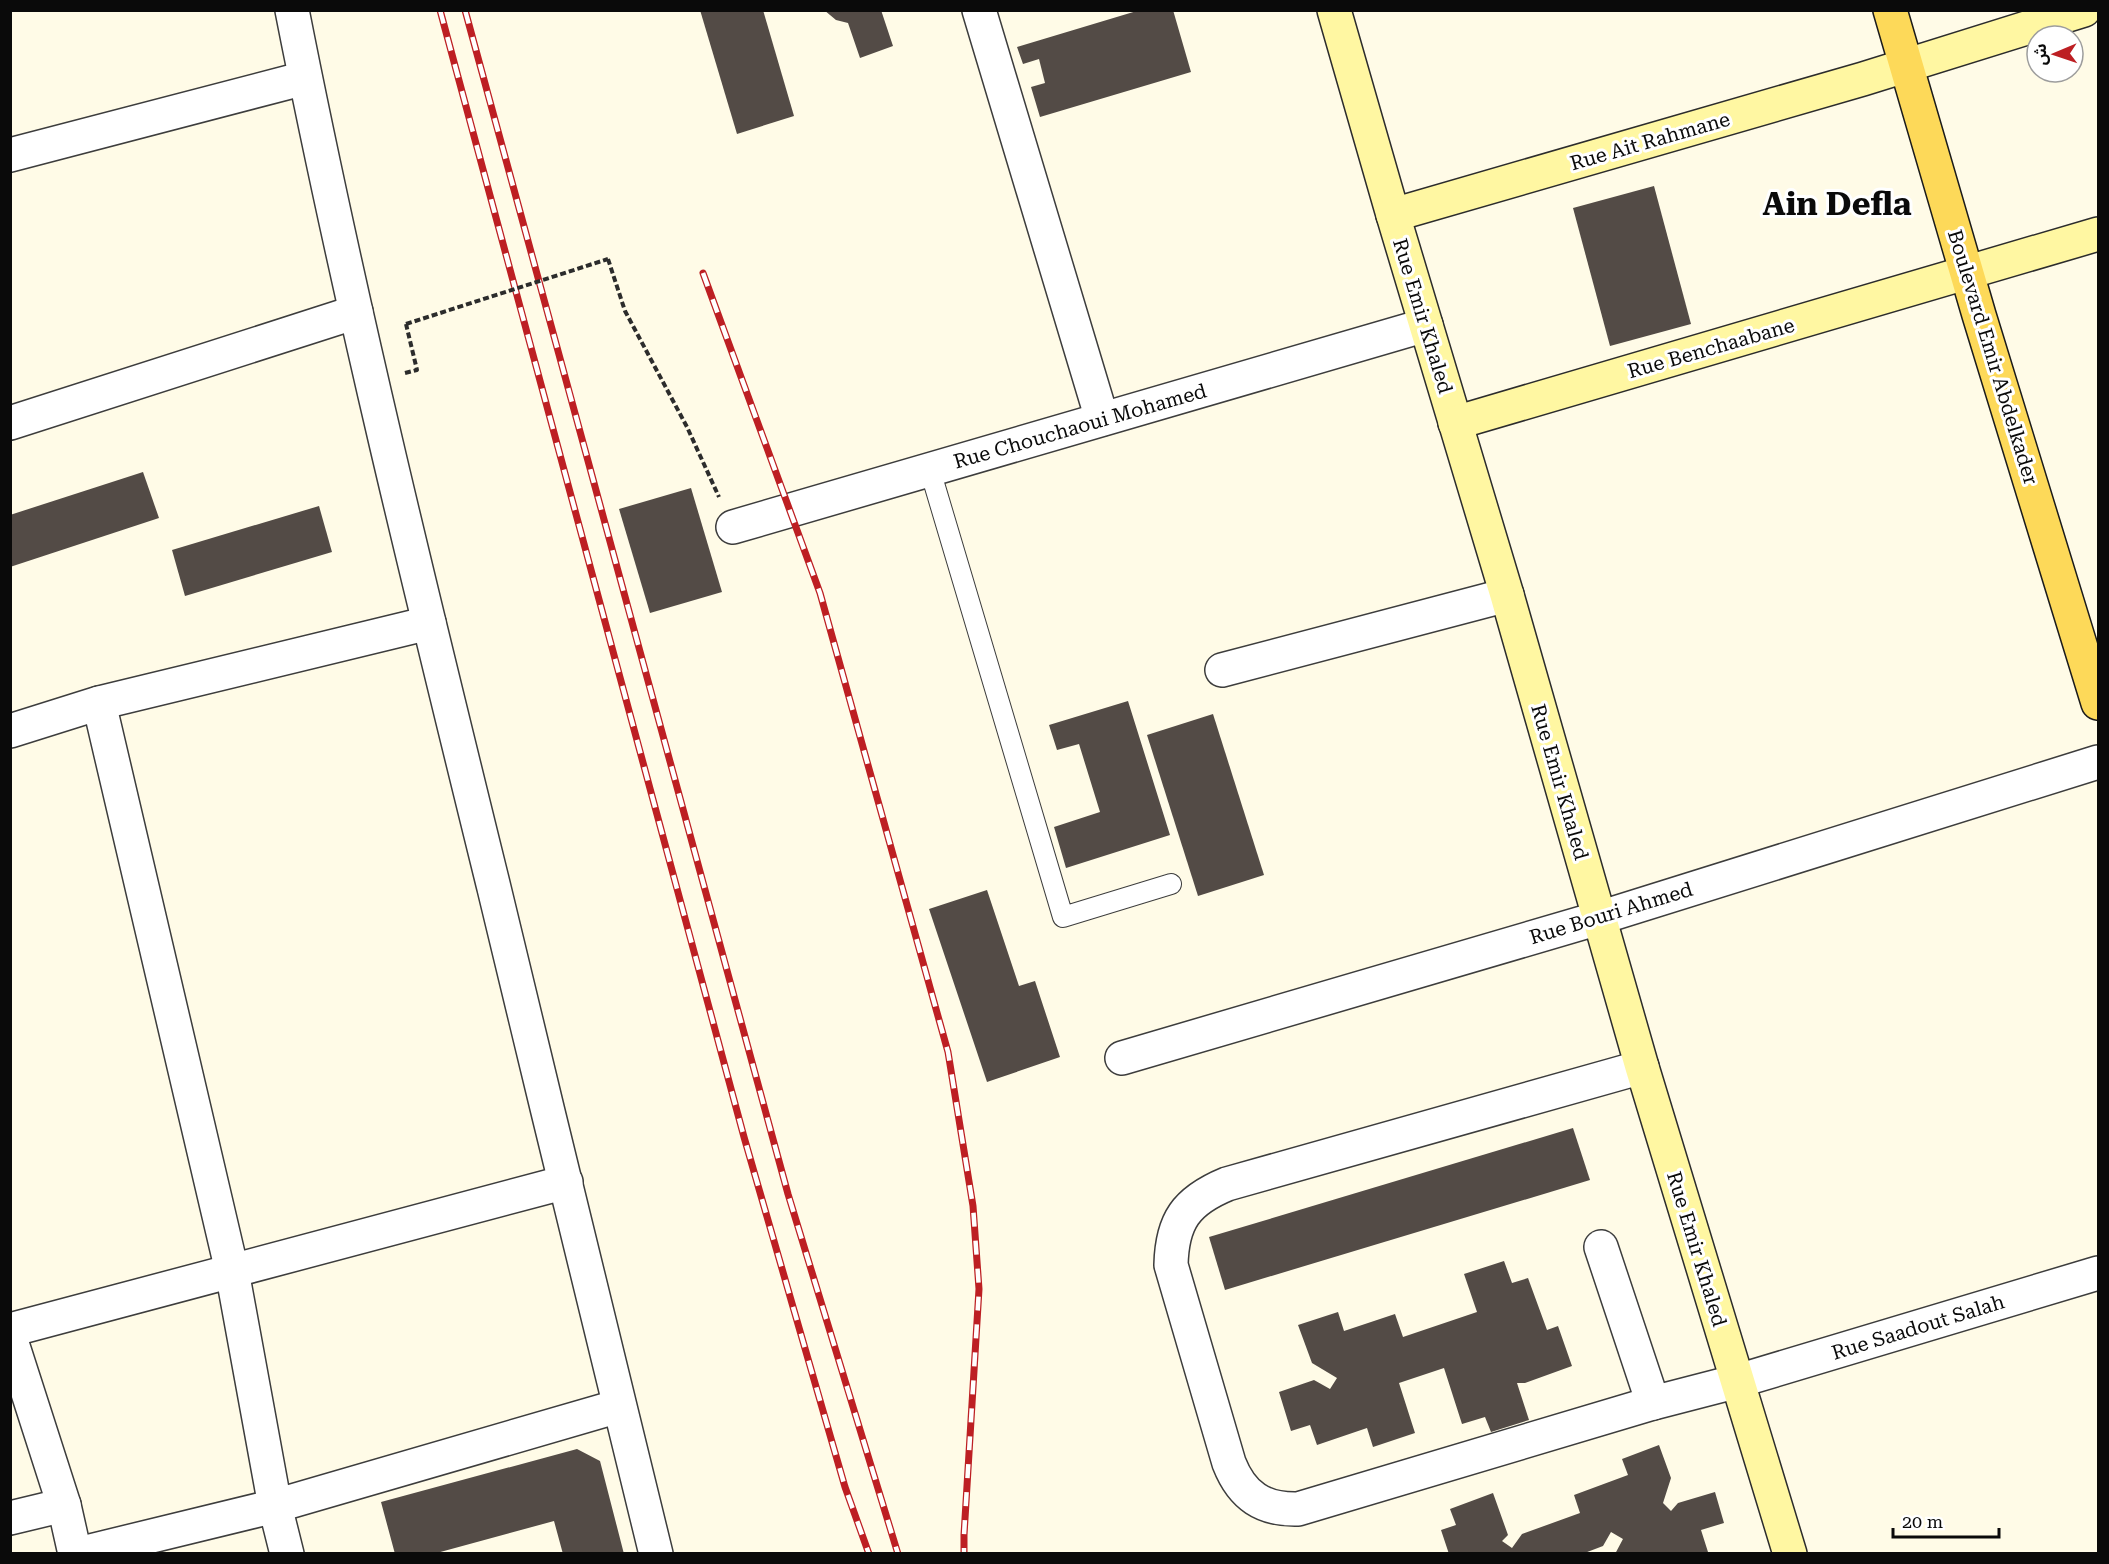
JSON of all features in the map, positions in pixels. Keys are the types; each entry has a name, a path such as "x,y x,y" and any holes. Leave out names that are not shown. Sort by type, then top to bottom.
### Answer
{"main road":[{"name":"Boulevard Emir Abdelkader","path":"1890,10 1967,273 2098,703"}],"street":[{"path":"292,10 356,312 429,623 656,1554"},
{"path":"979,10 1102,419"},
{"name":"Rue Emir Khaled","path":"1334,10 1507,595 1641,1067 1790,1554"},
{"name":"Rue Ait Rahmane","path":"1393,215 1906,66 2084,10"},
{"path":"10,155 305,78"},
{"name":"Rue Benchaabane","path":"1455,423 2098,234"},
{"path":"10,423 356,312"},
{"name":"Rue Chouchaoui Mohamed","path":"733,527 1426,325"},
{"path":"1222,670 1507,595"},
{"path":"10,731 99,703 429,623"},
{"path":"99,703 232,1271 275,1506 287,1554"},
{"name":"Rue Bouri Ahmed","path":"1122,1058 1599,918 2098,762"},
{"name":"Rue Saadout Salah","path":"1641,1067 1227,1184 1207,1192 1190,1206 1178,1223 1172,1244 1171,1265 1235,1477 1243,1489 1268,1506 1298,1509 2098,1273"},
{"path":"10,1330 566,1182"},
{"path":"1601,1247 1653,1403"},
{"path":"10,1336 77,1554 275,1506 619,1406"},
{"path":"10,1518 63,1505"}],"lane":[{"path":"930,470 1063,917 1171,884"}],"path":[{"path":"417,370 406,324 608,259 625,311 687,427 733,527"}],"building":[{"path":"700,10 763,10 794,116 737,134"},
{"path":"824,10 881,10 893,46 860,58 848,23 836,20"},
{"path":"1140,10 1173,10 1191,72 1040,117 1031,87 1045,83 1039,59 1023,64 1017,47"},
{"path":"1654,186 1691,324 1610,346 1573,208"},
{"path":"143,472 159,518 10,567 10,515"},
{"path":"691,488 722,592 650,613 619,509"},
{"path":"319,506 332,552 185,596 172,550"},
{"path":"1128,701 1170,835 1066,868 1054,827 1100,812 1079,744 1057,750 1049,725"},
{"path":"1213,714 1264,875 1198,896 1147,735"},
{"path":"987,890 1019,986 1035,981 1060,1057 987,1082 929,909"},
{"path":"1573,1128 1590,1180 1225,1290 1209,1237"},
{"path":"1504,1261 1512,1283 1528,1278 1547,1330 1558,1326 1572,1366 1525,1383 1517,1383 1529,1420 1491,1432 1485,1417 1462,1424 1444,1368 1399,1383 1415,1433 1373,1447 1367,1428 1317,1445 1310,1425 1291,1431 1279,1392 1314,1380 1330,1389 1337,1378 1312,1363 1298,1325 1338,1312 1344,1331 1395,1314 1403,1337 1477,1312 1464,1274"},
{"path":"1659,1445 1671,1478 1663,1503 1671,1511 1678,1503 1715,1492 1724,1523 1701,1530 1708,1552 1615,1554 1623,1539 1611,1532 1603,1546 1582,1554 1449,1554 1441,1530 1456,1525 1450,1509 1493,1493 1508,1535 1502,1541 1512,1548 1522,1534 1580,1513 1574,1495 1628,1475 1622,1459"},
{"path":"577,1449 600,1461 624,1554 563,1554 554,1521 433,1554 395,1554 381,1502"}],"railway":[{"path":"440,10 744,1137 845,1487 869,1554"},
{"path":"465,10 788,1194 898,1554"},
{"path":"703,273 820,593 948,1052 973,1206 979,1289 964,1554"}],"district":[{"name":"Ain Defla","path":"1837,204"}]}
